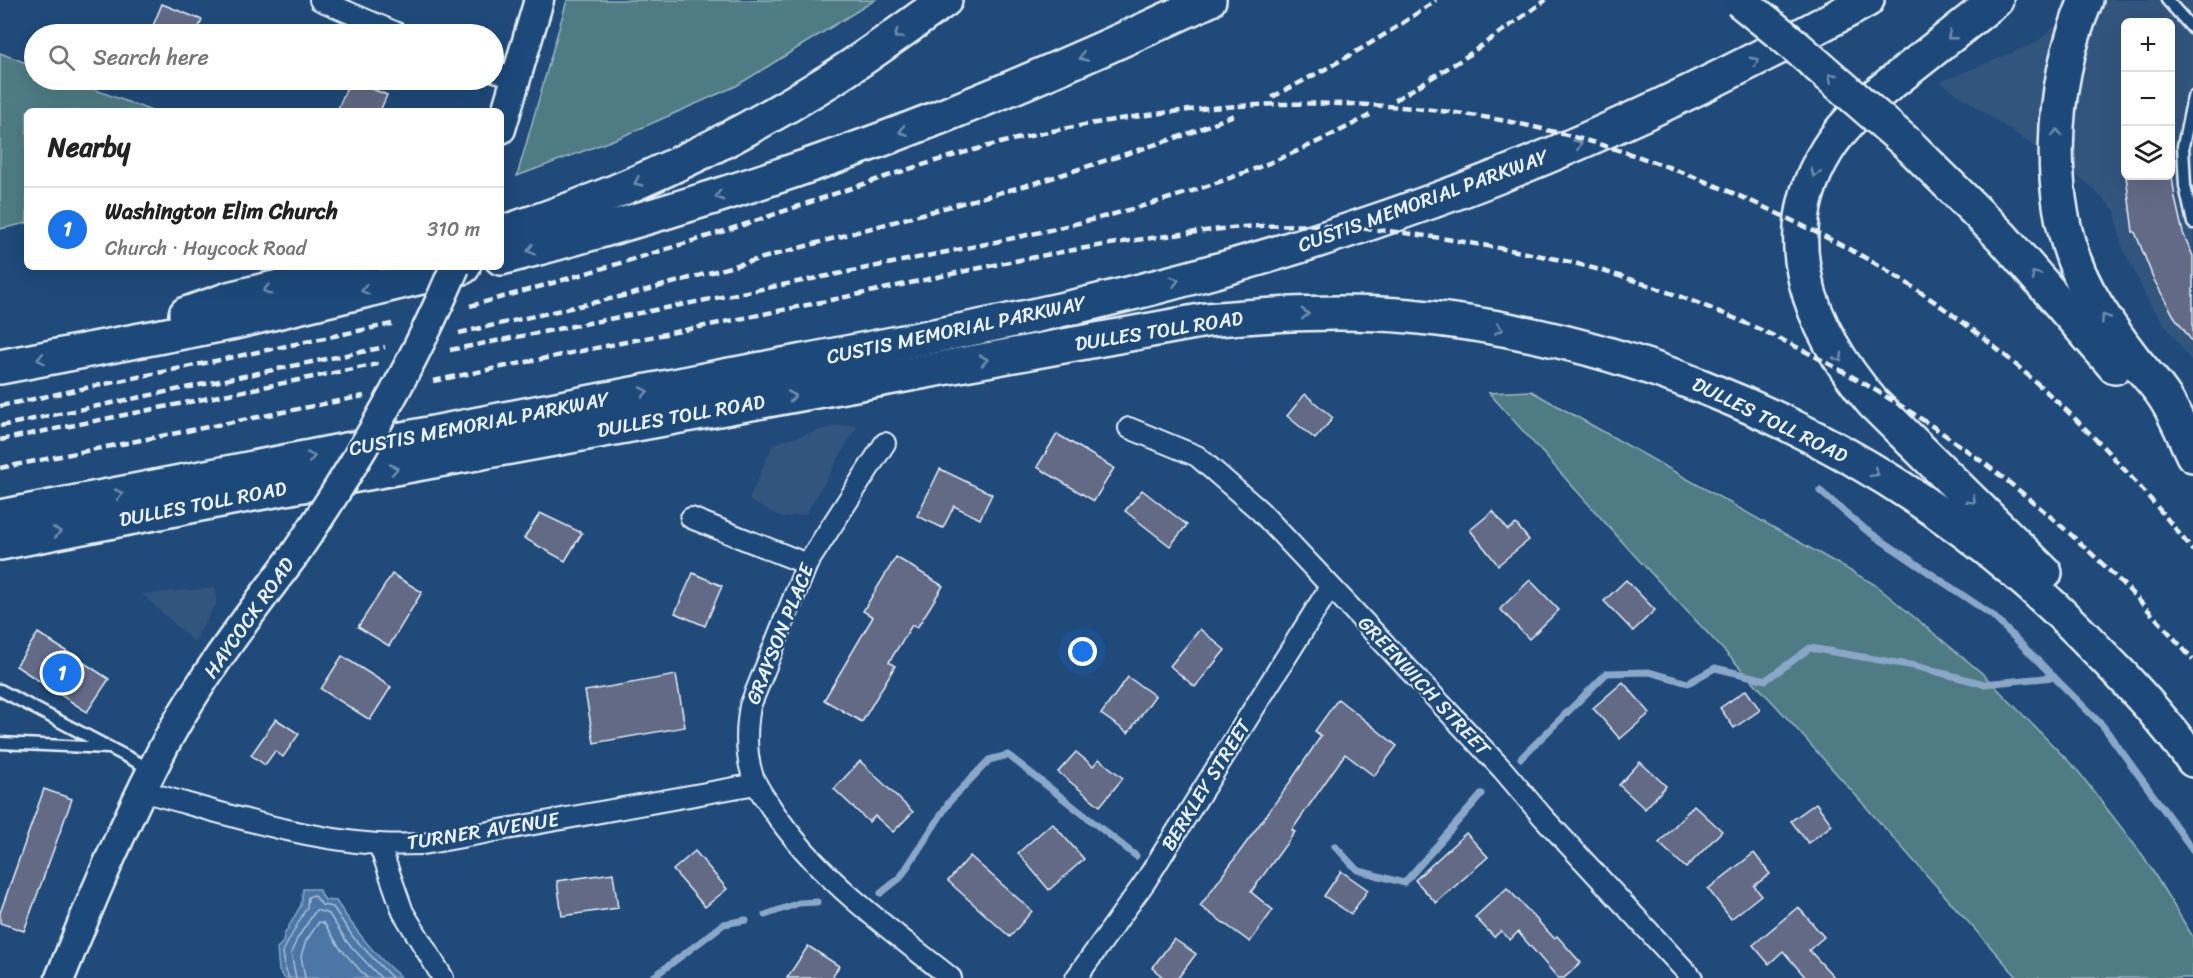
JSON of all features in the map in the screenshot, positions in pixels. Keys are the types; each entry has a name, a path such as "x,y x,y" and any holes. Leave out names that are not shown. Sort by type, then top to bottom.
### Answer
{"highway":[{"path":"504,232 579,207 725,141 828,82 894,38 945,0"},
{"path":"504,257 681,207 813,165 992,96 1209,0"},
{"path":"1739,0 1908,144 2002,237 2115,366 2193,465"},
{"name":"CUSTIS MEMORIAL PARKWAY","path":"0,517 1019,319 1219,269 1327,237 1422,205 1541,160 1636,119 1729,74 1867,0"},
{"path":"1996,0 1876,95 1857,113 1829,147 1818,166 1804,206 1800,246 1805,283 1821,325 1855,382 1873,403 2095,623 2188,752"},
{"path":"2086,0 2067,53 2057,112 2058,173 2065,230 2070,250 2088,290 2117,337 2165,397 2193,455"},
{"path":"83,350 232,298 351,270"},
{"path":"0,367 235,322 451,270"},
{"name":"DULLES TOLL ROAD","path":"0,543 255,494 1206,320 1287,314 1410,316 1490,326 1641,364 1679,376 1754,408 1827,446 1942,515 2037,591 2115,668 2188,752"}],"main road":[{"path":"505,74 539,0"},
{"path":"503,108 504,90"},
{"name":"HAYCOCK ROAD","path":"60,978 95,890 147,780 183,714 226,646 292,558 351,470 426,333 454,270"}],"street":[{"path":"320,0 376,24"},
{"name":"GREENWICH STREET","path":"1130,428 1197,456 1260,511 1503,770 1543,818 1692,978"},
{"name":"GRAYSON PLACE","path":"885,443 807,564 750,706 746,750 756,784 804,852 859,905 951,978"},
{"path":"691,518 807,564"},
{"name":"BERKLEY STREET","path":"1076,978 1151,873 1330,587"},
{"name":"TURNER AVENUE","path":"147,780 272,826 334,839 379,844 423,844 756,784"},
{"path":"379,844 403,912 442,978"}],"lane":[{"path":"2167,0 2193,29"},
{"path":"2193,97 2182,146 2185,186 2193,223"},
{"path":"0,690 112,748 147,780"},
{"path":"0,743 112,748"}],"shaded area":[{"path":"2084,0 2193,0 2193,364 2149,303 2122,246 2115,211 2086,182 1940,82 2036,43"},
{"path":"858,425 806,514 783,518 749,500 773,444 834,426"},
{"path":"216,588 216,604 194,642 142,594"}],"green space":[{"path":"567,0 875,0 736,86 621,137 517,176"},
{"path":"0,53 24,62 24,90 96,90 144,108 24,108 24,224 0,229"},
{"path":"1531,391 1874,584 1982,673 2078,771 2144,857 2193,937 2193,978 2018,978 1778,708 1635,556 1489,393"}],"water":[{"path":"303,889 318,889 325,900 336,901 366,942 402,978 284,978 279,971 277,948 283,942 284,935 301,905"}],"building":[{"path":"162,4 202,20 200,24 154,24"},
{"path":"346,90 375,90 387,95 381,108 338,108"},
{"path":"2126,180 2173,180 2183,233 2193,256 2193,343 2174,316 2154,280 2135,232 2133,232"},
{"path":"1305,394 1333,418 1315,439 1287,416"},
{"path":"1057,434 1114,468 1094,501 1037,467"},
{"path":"940,469 992,494 980,519 954,506 943,528 917,516"},
{"path":"1142,490 1187,525 1170,546 1125,511"},
{"path":"1493,511 1508,530 1516,524 1529,540 1498,565 1470,530"},
{"path":"540,513 582,533 565,561 524,538"},
{"path":"896,557 943,586 917,628 912,625 889,662 895,666 862,722 824,700 873,617 863,611"},
{"path":"693,573 722,586 705,626 675,613"},
{"path":"392,574 422,592 389,646 358,627"},
{"path":"1530,580 1559,610 1529,639 1500,609"},
{"path":"1626,580 1655,610 1633,631 1604,601"},
{"path":"1200,629 1225,650 1195,687 1170,666"},
{"path":"38,633 109,679 87,712 16,666"},
{"path":"342,656 391,687 370,720 321,689"},
{"path":"676,675 685,727 594,743 585,691"},
{"path":"1128,677 1155,696 1128,733 1101,714"},
{"path":"1623,682 1650,713 1620,739 1593,708"},
{"path":"1746,690 1760,710 1734,728 1720,708"},
{"path":"1338,699 1397,746 1374,776 1345,754 1292,830 1295,832 1251,892 1273,910 1250,942 1200,906 1321,736 1315,731"},
{"path":"276,719 299,734 283,757 275,751 265,765 251,755"},
{"path":"1076,752 1093,766 1099,759 1123,778 1100,806 1058,772"},
{"path":"860,761 913,812 893,832 875,816 869,822 834,789"},
{"path":"1640,762 1666,786 1645,809 1619,785"},
{"path":"44,789 72,799 24,931 0,923 0,913"},
{"path":"1816,803 1832,825 1808,843 1791,821"},
{"path":"1694,805 1722,831 1686,868 1659,843"},
{"path":"1052,823 1084,859 1049,890 1018,853"},
{"path":"1466,833 1488,857 1436,903 1415,880"},
{"path":"695,851 727,889 705,907 673,870"},
{"path":"1754,853 1770,874 1754,886 1761,895 1731,919 1708,889"},
{"path":"970,856 1032,911 1010,937 948,881"},
{"path":"1341,871 1368,890 1351,914 1324,896"},
{"path":"613,873 618,908 562,916 557,881"},
{"path":"1507,888 1554,938 1557,936 1581,963 1564,978 1558,978 1518,932 1510,940 1501,931 1494,937 1475,917"},
{"path":"1798,907 1824,937 1809,950 1835,978 1806,978 1783,951 1769,964 1753,945"},
{"path":"1174,939 1196,954 1178,978 1164,978 1152,968"},
{"path":"808,946 839,966 832,978 787,978"}],"waterway":[{"path":"1820,491 1866,530 1992,615 2103,726 2193,850"},
{"path":"1521,758 1607,673 1649,672 1688,683 1715,668 1766,680 1810,648 1915,666 1984,684 2054,677"},
{"path":"881,893 900,878 950,801 989,760 1008,755 1136,856"},
{"path":"1335,846 1357,870 1404,883 1482,794"},
{"path":"765,915 799,903 817,902"},
{"path":"652,978 724,924 746,920"}],"railway":[{"path":"1272,97 1356,52 1436,0"},
{"path":"1395,100 1461,60 1546,0"},
{"path":"470,306 743,225 954,156 1025,137 1084,125 1204,109 1265,105 1386,106 1446,112 1543,129 1653,162 1759,205 1875,264 1943,308 1983,338 2059,403 2129,475 2193,551"},
{"path":"459,333 632,294 1042,181 1185,135 1234,115"},
{"path":"450,350 1071,225 1193,191 1253,170 1370,115"},
{"path":"433,381 1023,259 1137,240 1228,228 1287,225 1366,229 1444,239 1574,263 1664,291 1750,325 1834,366 1913,414 1990,467 2062,526 2130,591 2193,660"},
{"path":"0,406 396,323"},
{"path":"0,426 385,347"},
{"path":"0,440 378,364"},
{"path":"0,468 364,396"}],"place":[{"name":"Washington Elim Church","path":"62,673"}]}
